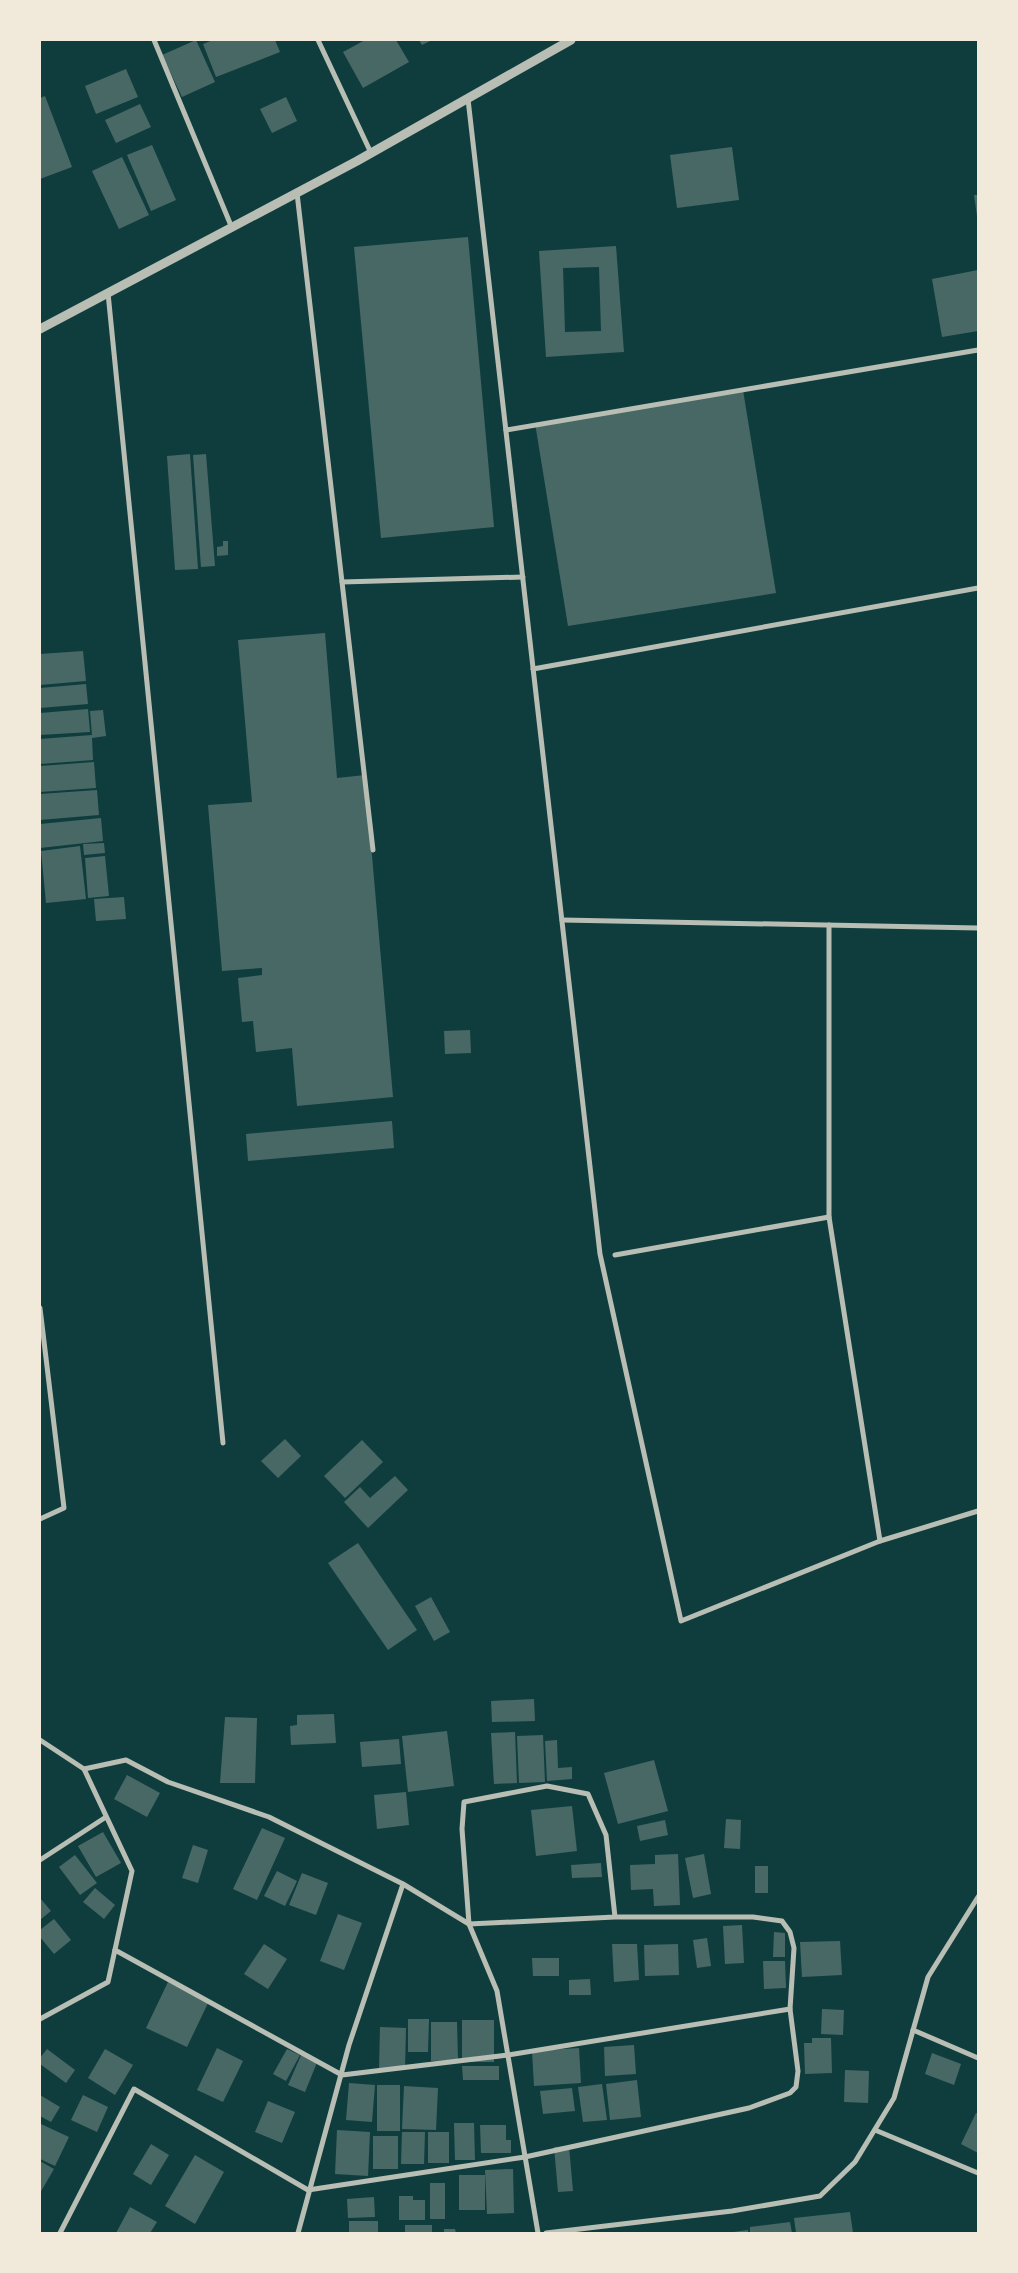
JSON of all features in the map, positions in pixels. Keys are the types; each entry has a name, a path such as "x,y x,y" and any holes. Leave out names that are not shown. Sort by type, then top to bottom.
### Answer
{"street":[{"path":"154,40 232,228"},
{"path":"318,40 371,153"},
{"path":"40,329 371,153 571,40"},
{"path":"468,99 600,1254 681,1621 880,1541 978,1511"},
{"path":"297,193 373,850"},
{"path":"108,293 223,1443"},
{"path":"506,430 978,350"},
{"path":"342,582 523,577"},
{"path":"533,669 978,588"},
{"path":"562,920 978,928"},
{"path":"829,925 829,1217 880,1541"},
{"path":"615,1255 829,1217"},
{"path":"40,1308 64,1508 40,1519"},
{"path":"40,1740 84,1769 132,1871 108,1982 40,2018"},
{"path":"60,2233 134,2090 308,2190 525,2157 748,2108 790,2094 796,2087 798,2071 790,2009 794,1948 790,1932 782,1921 753,1917 615,1917 469,1924 403,1884 269,1817 168,1782 126,1760 84,1769"},
{"path":"538,2233 497,1991 469,1924 462,1829 464,1802 547,1786 588,1794 606,1835 615,1917"},
{"path":"40,1860 106,1817"},
{"path":"298,2233 308,2190 331,2116 349,2046 403,1884"},
{"path":"546,2233 732,2211 820,2196 855,2162 894,2098 928,1977 978,1897"},
{"path":"115,1950 342,2075 508,2055 790,2009"},
{"path":"913,2030 978,2058"},
{"path":"875,2130 978,2173"}],"building":[{"path":"196,40 215,82 182,97 162,55"},
{"path":"213,40 275,40 280,52 216,77 203,44"},
{"path":"365,40 396,40 409,62 363,88 343,52"},
{"path":"419,40 432,40 422,45"},
{"path":"126,69 138,97 96,114 85,86"},
{"path":"45,96 72,167 40,179 40,98"},
{"path":"286,97 297,121 272,133 260,109"},
{"path":"140,104 151,127 116,143 105,120"},
{"path":"152,145 176,200 151,211 127,155"},
{"path":"732,147 739,200 677,208 670,155"},
{"path":"122,157 149,215 119,229 92,171"},
{"path":"974,195 978,195 978,216 977,216"},
{"path":"468,237 494,527 381,538 354,247"},
{"path":"616,246 624,352 546,357 539,251","holes":["599,267 601,331 565,332 563,268"]},
{"path":"978,270 978,331 942,337 932,279"},
{"path":"743,390 776,593 568,626 535,423"},
{"path":"190,454 198,569 175,570 167,456"},
{"path":"206,454 215,566 201,567 193,455"},
{"path":"223,541 228,541 228,555 217,556 217,547 223,546"},
{"path":"325,633 337,778 365,775 393,1097 297,1106 292,1048 256,1052 253,1021 242,1022 238,978 262,975 262,968 222,971 208,805 252,802 238,640"},
{"path":"83,651 86,681 40,685 40,654"},
{"path":"86,684 88,704 40,708 40,688"},
{"path":"88,709 90,732 40,735 40,713"},
{"path":"103,710 106,736 92,738 93,760 40,764 40,739 92,735 90,711"},
{"path":"94,762 96,788 40,792 40,766"},
{"path":"97,790 99,815 40,820 40,794"},
{"path":"101,818 103,841 40,848 40,824"},
{"path":"104,843 105,853 84,855 83,844"},
{"path":"80,846 86,899 46,903 41,851"},
{"path":"105,856 109,896 88,898 85,858"},
{"path":"124,897 126,919 96,921 94,899"},
{"path":"470,1030 471,1053 445,1054 444,1031"},
{"path":"392,1121 394,1148 248,1161 246,1134"},
{"path":"285,1439 301,1456 278,1478 261,1461"},
{"path":"362,1440 383,1462 345,1498 324,1476"},
{"path":"395,1476 408,1490 368,1528 344,1502 360,1487 370,1498"},
{"path":"358,1543 417,1630 388,1650 328,1563"},
{"path":"431,1597 450,1632 434,1641 415,1606"},
{"path":"534,1699 535,1721 492,1722 491,1701"},
{"path":"334,1714 336,1743 291,1745 290,1726 297,1725 297,1715"},
{"path":"225,1717 257,1718 255,1783 220,1783"},
{"path":"447,1731 454,1786 408,1792 402,1736"},
{"path":"515,1732 517,1783 494,1784 491,1733"},
{"path":"543,1735 545,1782 519,1783 517,1736"},
{"path":"399,1739 401,1764 362,1767 360,1742"},
{"path":"557,1740 558,1768 572,1767 572,1779 547,1781 545,1741"},
{"path":"654,1760 668,1811 618,1824 604,1773"},
{"path":"127,1775 160,1793 147,1817 114,1799"},
{"path":"406,1792 409,1825 377,1829 374,1795"},
{"path":"572,1806 577,1851 536,1856 531,1810"},
{"path":"726,1819 741,1820 740,1849 724,1848"},
{"path":"665,1820 668,1835 640,1841 637,1826"},
{"path":"262,1828 285,1838 257,1900 233,1889"},
{"path":"103,1832 121,1863 96,1877 78,1846"},
{"path":"193,1845 208,1850 198,1883 182,1878"},
{"path":"678,1854 680,1905 654,1906 653,1889 631,1890 630,1865 655,1864 655,1855"},
{"path":"704,1854 711,1894 693,1898 685,1858"},
{"path":"75,1855 97,1883 80,1895 59,1867"},
{"path":"601,1863 602,1877 572,1878 571,1865"},
{"path":"755,1866 768,1866 768,1893 755,1893"},
{"path":"277,1871 297,1881 285,1906 264,1896"},
{"path":"302,1873 328,1883 316,1915 289,1905"},
{"path":"95,1888 115,1905 104,1919 83,1902"},
{"path":"40,1898 51,1911 40,1920"},
{"path":"338,1914 362,1923 344,1970 320,1961"},
{"path":"54,1919 71,1940 54,1954 40,1937 40,1930"},
{"path":"742,1925 744,1963 725,1964 723,1926"},
{"path":"774,1932 785,1933 785,1957 773,1957"},
{"path":"707,1938 711,1966 697,1968 693,1940"},
{"path":"840,1941 842,1975 802,1977 800,1942"},
{"path":"264,1944 287,1959 268,1989 244,1974"},
{"path":"612,1944 637,1944 639,1980 614,1982"},
{"path":"678,1944 679,1975 645,1976 644,1945"},
{"path":"532,1958 559,1958 559,1976 533,1976"},
{"path":"763,1961 785,1961 786,1988 764,1989"},
{"path":"590,1979 591,1995 569,1995 569,1980"},
{"path":"168,1982 209,2001 187,2047 146,2028"},
{"path":"822,2009 844,2010 843,2035 821,2034"},
{"path":"408,2019 429,2019 428,2052 408,2052"},
{"path":"462,2020 494,2020 494,2062 462,2062"},
{"path":"431,2022 457,2022 458,2060 431,2061"},
{"path":"380,2027 406,2028 405,2070 379,2070"},
{"path":"812,2038 831,2038 832,2073 805,2074 804,2043 812,2043"},
{"path":"634,2045 636,2074 605,2076 604,2047"},
{"path":"217,2048 243,2061 223,2102 197,2090"},
{"path":"579,2048 581,2083 534,2086 532,2051"},
{"path":"47,2049 75,2070 66,2083 40,2064 40,2058"},
{"path":"105,2049 133,2065 115,2095 88,2078"},
{"path":"287,2049 300,2055 286,2081 273,2074"},
{"path":"302,2053 318,2060 305,2092 288,2085"},
{"path":"932,2053 961,2064 954,2085 925,2074"},
{"path":"462,2066 499,2066 499,2080 463,2080"},
{"path":"845,2070 869,2071 868,2103 844,2102"},
{"path":"637,2080 641,2117 610,2120 606,2084"},
{"path":"349,2083 375,2085 372,2122 346,2120"},
{"path":"602,2084 607,2120 583,2122 578,2087"},
{"path":"377,2085 400,2085 400,2131 377,2131"},
{"path":"404,2086 438,2088 436,2130 402,2129"},
{"path":"572,2088 575,2111 543,2114 540,2091"},
{"path":"40,2095 60,2107 51,2122 40,2116"},
{"path":"83,2095 108,2107 97,2132 71,2120"},
{"path":"268,2101 295,2112 282,2143 255,2132"},
{"path":"976,2113 978,2114 978,2153 961,2144"},
{"path":"454,2123 474,2123 475,2160 455,2160"},
{"path":"41,2124 69,2137 55,2166 40,2159"},
{"path":"480,2125 506,2125 506,2140 511,2140 511,2153 481,2153"},
{"path":"337,2130 370,2132 368,2176 335,2174"},
{"path":"402,2132 425,2132 424,2164 401,2164"},
{"path":"428,2132 449,2132 449,2163 428,2163"},
{"path":"373,2136 398,2136 398,2169 373,2169"},
{"path":"151,2144 169,2155 151,2185 133,2174"},
{"path":"569,2146 573,2191 558,2192 554,2147"},
{"path":"195,2155 224,2172 195,2224 165,2206"},
{"path":"40,2161 54,2169 40,2193"},
{"path":"513,2169 514,2213 487,2214 485,2170"},
{"path":"459,2175 485,2175 485,2210 459,2210"},
{"path":"430,2183 445,2183 445,2219 430,2219"},
{"path":"399,2196 413,2196 413,2200 425,2200 425,2220 399,2220"},
{"path":"374,2197 375,2217 348,2218 347,2199"},
{"path":"130,2207 157,2222 150,2233 116,2233"},
{"path":"850,2212 853,2233 796,2233 794,2218"},
{"path":"349,2221 378,2221 378,2233 349,2233"},
{"path":"790,2222 792,2233 750,2233 750,2227"},
{"path":"405,2225 432,2225 432,2233 405,2233"},
{"path":"444,2229 455,2229 456,2233 444,2233"},
{"path":"748,2230 748,2233 733,2233 733,2232"}]}
